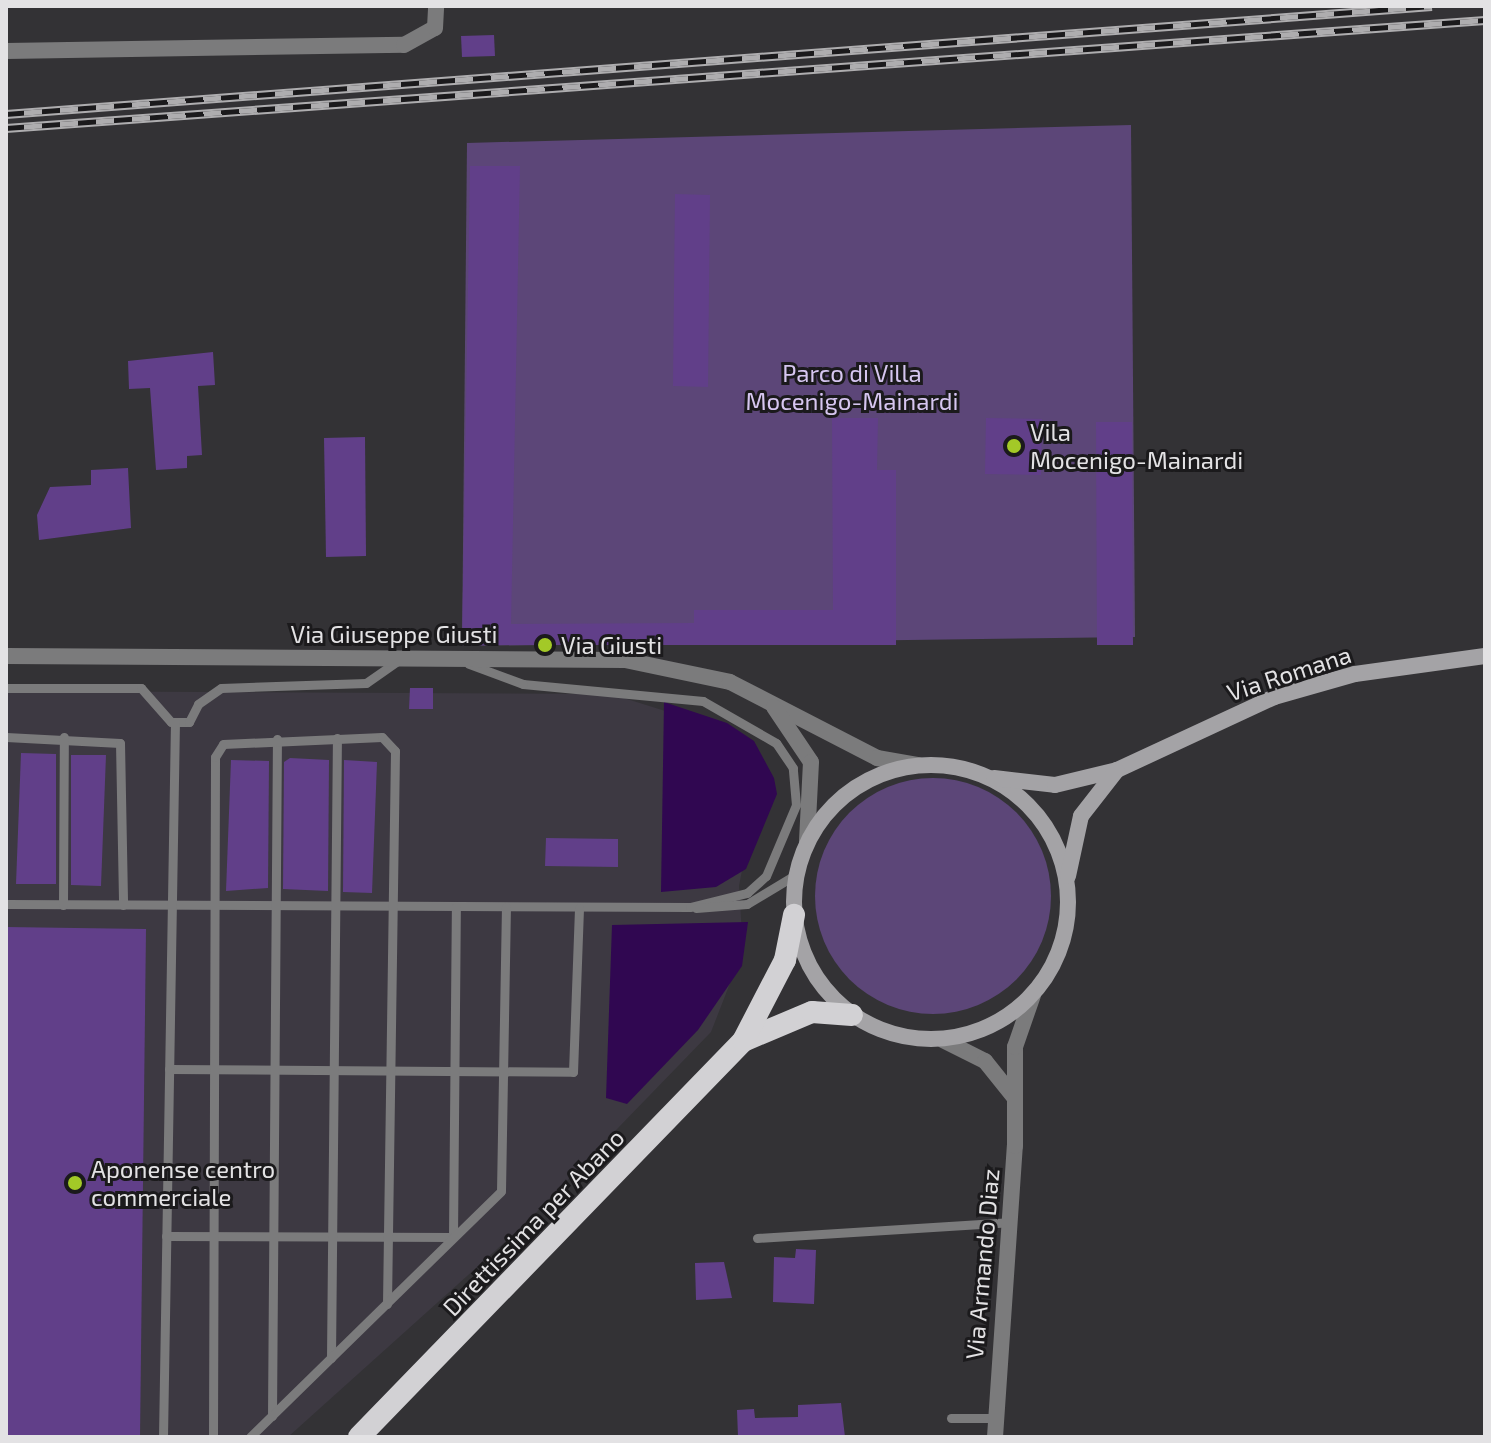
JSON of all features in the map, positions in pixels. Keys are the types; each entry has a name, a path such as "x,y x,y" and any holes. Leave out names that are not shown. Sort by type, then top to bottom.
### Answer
{"highway":[{"name":"Direttissima per Abano","path":"359,1437 743,1041 785,960 794,915"},
{"name":"Direttissima per Abano","path":"743,1041 812,1012 852,1015"}],"main road":[{"name":"Via Romana","path":"986,776 1055,785 1117,770 1274,697 1355,674 1485,656"},
{"path":"918,765 986,776 1026,802 1044,828 1068,885 1063,937 1033,995 1007,1018 943,1040 895,1035 852,1015 823,988 804,954 794,915 795,875 807,842 834,804 873,777 918,765"},
{"name":"Via Romana","path":"1068,885 1081,816 1117,770"}],"street":[{"path":"6,51 404,45 435,28 436,6"},
{"name":"Via Giuseppe Giusti","path":"6,656 625,660 730,682 877,758 918,765"},
{"name":"Via Giuseppe Giusti","path":"773,706 811,762 807,842"},
{"name":"Via Armando Diaz","path":"995,1437 1015,1047 1033,995"},
{"path":"943,1040 985,1061 1013,1096"}],"lane":[{"path":"6,688 141,688 175,722 189,722 198,704 221,688 366,683 402,657"},
{"path":"454,658 523,684 703,701 776,743 793,768 796,805 779,857 747,893 690,907"},
{"path":"163,1437 175,722"},
{"path":"6,737 117,739 122,747 123,905"},
{"path":"63,905 64,737"},
{"path":"331,1358 337,738"},
{"path":"213,1437 217,750 277,739 389,738 395,751 387,1304"},
{"path":"272,1416 279,906 277,739"},
{"path":"6,904 690,907 747,904 795,875"},
{"path":"453,1237 452,1072 456,907"},
{"path":"250,1437 501,1191 506,907"},
{"path":"169,1069 452,1072 575,1068 579,908"},
{"path":"757,1238 1008,1222"},
{"path":"166,1236 453,1237"},
{"path":"951,1418 996,1418"}],"shaded area":[{"path":"6,691 611,694 694,720 751,824 739,886 743,950 711,1032 526,1223 288,1437 6,1437"},
{"path":"664,702 727,723 754,741 774,778 777,794 746,869 716,887 661,892"},
{"path":"748,922 742,966 698,1030 627,1104 606,1098 612,925"}],"green space":[{"name":"Parco di Villa Mocenigo-Mainardi","path":"1131,125 1135,637 462,646 467,143"},
{"path":"933,778 956,780 978,787 1016,813 1042,851 1049,873 1049,919 1042,941 1016,979 978,1005 956,1012 933,1014 910,1012 888,1005 850,979 824,941 817,919 815,896 817,873 824,851 850,813 888,787 910,780"}],"building":[{"path":"494,35 495,56 462,57 461,36"},
{"path":"470,166 520,166 511,624 694,623 694,610 833,610 832,418 878,418 877,470 896,470 896,645 462,645"},
{"path":"675,194 710,195 708,387 673,386"},
{"path":"213,352 215,385 198,386 202,455 187,456 187,468 156,470 150,388 129,389 128,361"},
{"name":"Vila Mocenigo-Mainardi","path":"986,418 1042,419 1041,475 985,474"},
{"path":"1096,422 1132,422 1133,645 1097,645"},
{"path":"365,437 366,556 326,557 324,438"},
{"path":"128,468 131,528 39,540 37,515 50,487 91,485 91,470"},
{"path":"410,688 433,688 433,709 409,709"},
{"path":"21,753 56,754 56,884 16,884"},
{"path":"71,755 106,755 101,886 71,885"},
{"path":"290,758 329,760 328,891 283,889 284,762"},
{"path":"231,760 269,761 268,888 226,891"},
{"path":"344,760 377,762 372,893 343,892"},
{"path":"546,838 618,839 618,867 545,866"},
{"name":"Aponense centro commerciale","path":"6,927 146,929 140,1437 6,1437"},
{"path":"796,1249 816,1250 814,1304 773,1302 774,1257 795,1258"},
{"path":"724,1262 732,1298 696,1300 695,1263"},
{"path":"841,1403 845,1437 738,1437 737,1410 754,1409 755,1418 798,1417 798,1405"}],"railway":[{"path":"6,114 1432,6"},
{"path":"6,128 1485,20"}],"place":[{"name":"Vila Mocenigo-Mainardi","path":"1014,446"},
{"name":"Via Giusti","path":"545,645"},
{"name":"Aponense centro commerciale","path":"75,1183"}]}
